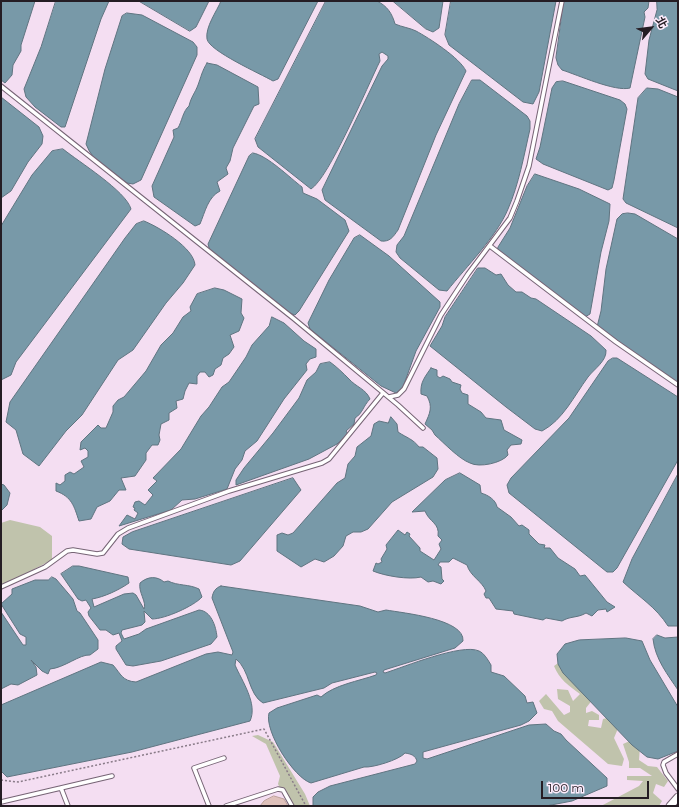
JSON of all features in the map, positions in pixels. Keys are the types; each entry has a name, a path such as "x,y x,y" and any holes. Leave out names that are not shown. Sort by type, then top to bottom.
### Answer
{"street":[{"path":"670,806 678,797"}],"lane":[{"path":"389,397 398,395 404,389 440,315 468,274 510,218 529,166 562,1"},
{"path":"1,86 293,318 389,397 423,428"},
{"path":"490,246 616,342 678,385"},
{"path":"1,587 6,583 45,567 68,551 73,550 99,554 103,553 118,534 128,528 229,491 322,463 329,459 383,393"},
{"path":"678,754 664,762 663,766 666,773 678,789"},
{"path":"210,806 194,768 224,758"},
{"path":"1,802 112,776"},
{"path":"61,788 68,806"},
{"path":"226,806 278,789 283,790 292,806"}],"path":[{"path":"1,780 18,782 264,729 306,806"}],"green space":[{"path":"10,520 40,527 52,536 52,560 1,586 1,523"},
{"path":"561,661 593,699 586,708 586,713 592,711 599,715 599,720 589,720 588,726 601,728 603,719 611,717 619,726 614,738 624,759 622,766 608,764 558,721 552,711 544,709 539,701 546,694 564,715 570,712 570,706 558,699 557,689 568,690 573,701 580,694 565,682 556,671 554,666"},
{"path":"258,735 273,742 305,794 310,806 289,806 278,784 280,776 266,744 252,736"},
{"path":"632,740 640,746 639,760 648,766 657,767 668,781 664,787 656,784 653,793 662,801 659,806 601,806 639,786 643,781 627,780 627,776 652,776 640,768 629,768 629,762 623,744"}],"water":[{"path":"1,1 35,1 21,45 21,51 13,65 12,75 5,83 1,80"},
{"path":"56,1 109,1 101,19 65,127 61,127 35,107 26,97 24,89 41,47"},
{"path":"139,1 209,1 196,27 190,31"},
{"path":"221,1 318,1 278,79 273,81 236,62 216,50 210,44 207,39 208,29"},
{"path":"326,1 377,1 389,10 395,24 416,31 436,43 451,54 466,71 436,135 398,230 393,237 387,241 381,241 325,200 322,190 382,66 388,59 388,56 382,52 379,54 380,61 338,150 319,181 311,189 258,147 255,139"},
{"path":"393,1 443,1 439,28 433,32 426,29"},
{"path":"451,1 556,1 539,92 533,104 523,102 449,45 445,35"},
{"path":"564,1 649,1 648,8 644,12 645,17 630,88 615,88 596,82 562,70 558,65 556,58"},
{"path":"657,1 678,1 678,91 648,79 645,74 649,40 657,10"},
{"path":"127,13 142,15 193,42 197,47 197,55 141,180 133,184 127,183 98,162 89,151 86,144 105,69 122,16"},
{"path":"207,63 217,65 258,87 259,104 254,106 233,148 230,161 226,168 228,174 217,182 220,191 210,201 200,224 195,226 154,197 152,186 174,137 173,130 178,128"},
{"path":"472,80 480,80 527,116 530,121 530,129 515,190 503,219 489,240 447,291 439,290 400,258 396,252 397,245 404,236 459,104"},
{"path":"563,81 620,100 625,104 627,109 614,180 612,188 608,190 543,164 536,159 540,147 552,88 556,82"},
{"path":"647,88 658,89 678,97 678,228 626,203 623,199 638,98"},
{"path":"1,97 39,127 43,136 42,144 28,162 11,191 1,198"},
{"path":"63,149 112,186 121,194 131,209 16,362 11,375 1,380 1,226 32,175 52,151"},
{"path":"253,153 271,162 302,187 303,193 317,199 345,220 349,231 299,311 295,315 290,313 210,251 208,244 249,156"},
{"path":"535,174 579,189 610,204 609,221 601,252 590,314 585,317 578,314 542,288 497,252 498,247 510,228 527,186"},
{"path":"622,214 635,214 678,239 678,383 597,327 601,311 606,269 617,219"},
{"path":"144,221 166,233 182,245 193,258 195,265 133,350 118,360 82,415 66,431 39,466 23,454 16,430 6,422 10,402 125,238 136,224"},
{"path":"360,235 389,256 440,302 440,307 416,351 403,387 396,393 381,386 310,329 308,323 329,280 354,238"},
{"path":"478,268 485,268 496,275 501,274 508,285 516,292 522,292 531,298 536,299 591,336 606,350 606,354 602,361 588,377 568,407 556,421 542,431 535,429 506,407 430,346 442,326 445,317"},
{"path":"215,288 224,290 242,299 241,313 244,318 239,331 230,335 234,347 229,354 223,358 221,365 215,369 213,375 209,377 205,372 200,372 197,376 197,384 189,383 183,399 176,401 177,408 169,413 169,420 161,424 159,435 160,440 158,445 152,445 146,453 146,460 135,476 121,478 126,490 119,490 110,501 97,507 91,519 79,521 74,506 69,499 56,491 56,483 60,485 65,481 65,475 70,472 74,474 84,467 81,461 88,457 88,451 85,448 80,450 81,442 98,425 101,428 106,428 113,412 113,406 118,400 124,397 146,371 161,345 173,333 183,317 191,311 190,307 197,294"},
{"path":"272,317 284,323 304,341 316,349 316,357 310,359 306,364 307,370 284,399 257,441 245,451 242,460 235,469 227,489 195,499 182,500 171,510 119,526 127,515 135,519 138,513 133,507 135,502 139,501 145,505 153,495 148,490 157,481 153,478 181,449 201,416 209,407 222,387 229,382 246,357 252,345 269,326"},
{"path":"613,358 617,358 678,397 678,460 617,568 613,572 607,572 509,493 507,485 511,478 569,418 608,361"},
{"path":"330,362 363,390 370,399 360,414 355,418 354,424 346,431 348,434 337,444 309,459 236,485 236,480 244,468 299,398 307,380 316,372 320,364"},
{"path":"431,368 437,370 437,376 440,378 443,376 450,379 452,382 461,385 460,389 462,393 468,395 468,404 481,412 486,418 501,420 504,430 522,440 521,444 511,445 507,450 508,455 505,458 484,465 466,461 456,454 425,424 429,413 430,403 427,396 421,394 421,386"},
{"path":"391,417 397,424 398,432 412,440 419,447 423,447 437,458 438,469 433,477 392,502 368,529 361,532 353,532 346,536 343,546 334,556 324,562 315,559 301,567 277,551 277,535 282,533 288,535 293,533 337,483 345,478 348,464 355,456 357,447 371,436 374,424 379,421 388,423"},
{"path":"460,473 480,485 481,493 491,498 497,507 511,517 519,526 522,525 529,530 529,534 539,544 545,545 544,548 550,548 558,558 575,569 580,576 585,575 607,602 615,607 607,612 606,609 598,610 592,616 586,613 562,621 546,618 543,620 514,614 513,611 496,609 489,598 486,598 484,594 486,591 484,587 467,565 453,558 449,562 440,562 438,565 441,567 442,579 444,581 441,584 433,581 428,582 421,577 397,577 373,571 376,563 378,564 382,562 381,559 387,549 386,545 398,530 405,535 407,532 410,534 409,536 420,548 420,551 434,560 441,549 439,544 442,540 438,536 436,525 425,511 412,512 445,480"},
{"path":"678,474 678,626 668,626 653,608 623,582 632,559"},
{"path":"293,478 301,490 240,561 231,565 129,549 122,544 123,537 132,532"},
{"path":"1,484 4,485 10,493 7,505 1,511"},
{"path":"73,566 128,577 129,583 125,586 106,595 92,599 94,607 124,594 133,593 136,595 144,609 145,606 140,590 140,583 149,578 155,578 164,582 168,581 199,589 202,597 198,601 186,608 164,617 152,619 144,611 145,622 142,625 122,630 121,633 124,639 139,634 146,629 199,610 210,616 214,624 217,637 211,644 161,661 133,666 126,665 116,649 116,646 122,641 119,633 113,635 106,630 100,630 89,616 88,612 91,608 86,600 82,601 78,599 61,574"},
{"path":"52,577 56,579 73,599 77,611 80,613 98,640 98,649 90,655 86,655 50,669 48,674 42,671 31,660 36,667 37,675 18,685 11,684 1,689 1,612 23,645 26,645 26,637 20,634 1,604 12,594 12,589 35,580 48,580"},
{"path":"221,586 360,606 378,612 386,610 418,615 444,622 454,627 461,633 463,641 455,648 384,670 383,672 385,673 419,661 460,650 471,649 479,651 491,665 491,672 504,676 525,696 527,703 533,702 537,713 529,721 521,725 423,752 423,758 427,759 529,725 546,724 554,731 561,734 607,778 607,786 572,801 546,806 313,806 313,797 318,792 330,786 415,764 417,761 412,755 405,753 402,756 385,763 364,767 311,783 297,772 282,753 271,731 269,713 277,708 317,695 321,697 340,686 376,675 377,673 375,672 332,683 324,688 263,703 254,694 244,669 236,659 235,665 251,700 252,714 250,721 132,752 7,777 1,771 1,705 101,662 113,665 125,679 136,682 206,654 218,652 232,655 233,652 212,598 215,590"},
{"path":"657,635 665,638 678,637 678,690 662,666 656,653 653,639"},
{"path":"626,638 642,641 650,660 678,707 678,751 658,759 647,757 632,745 563,673 558,664 557,654 565,644 579,640"}],"building":[{"path":"274,796 284,799 288,806 260,806 264,801"}]}
